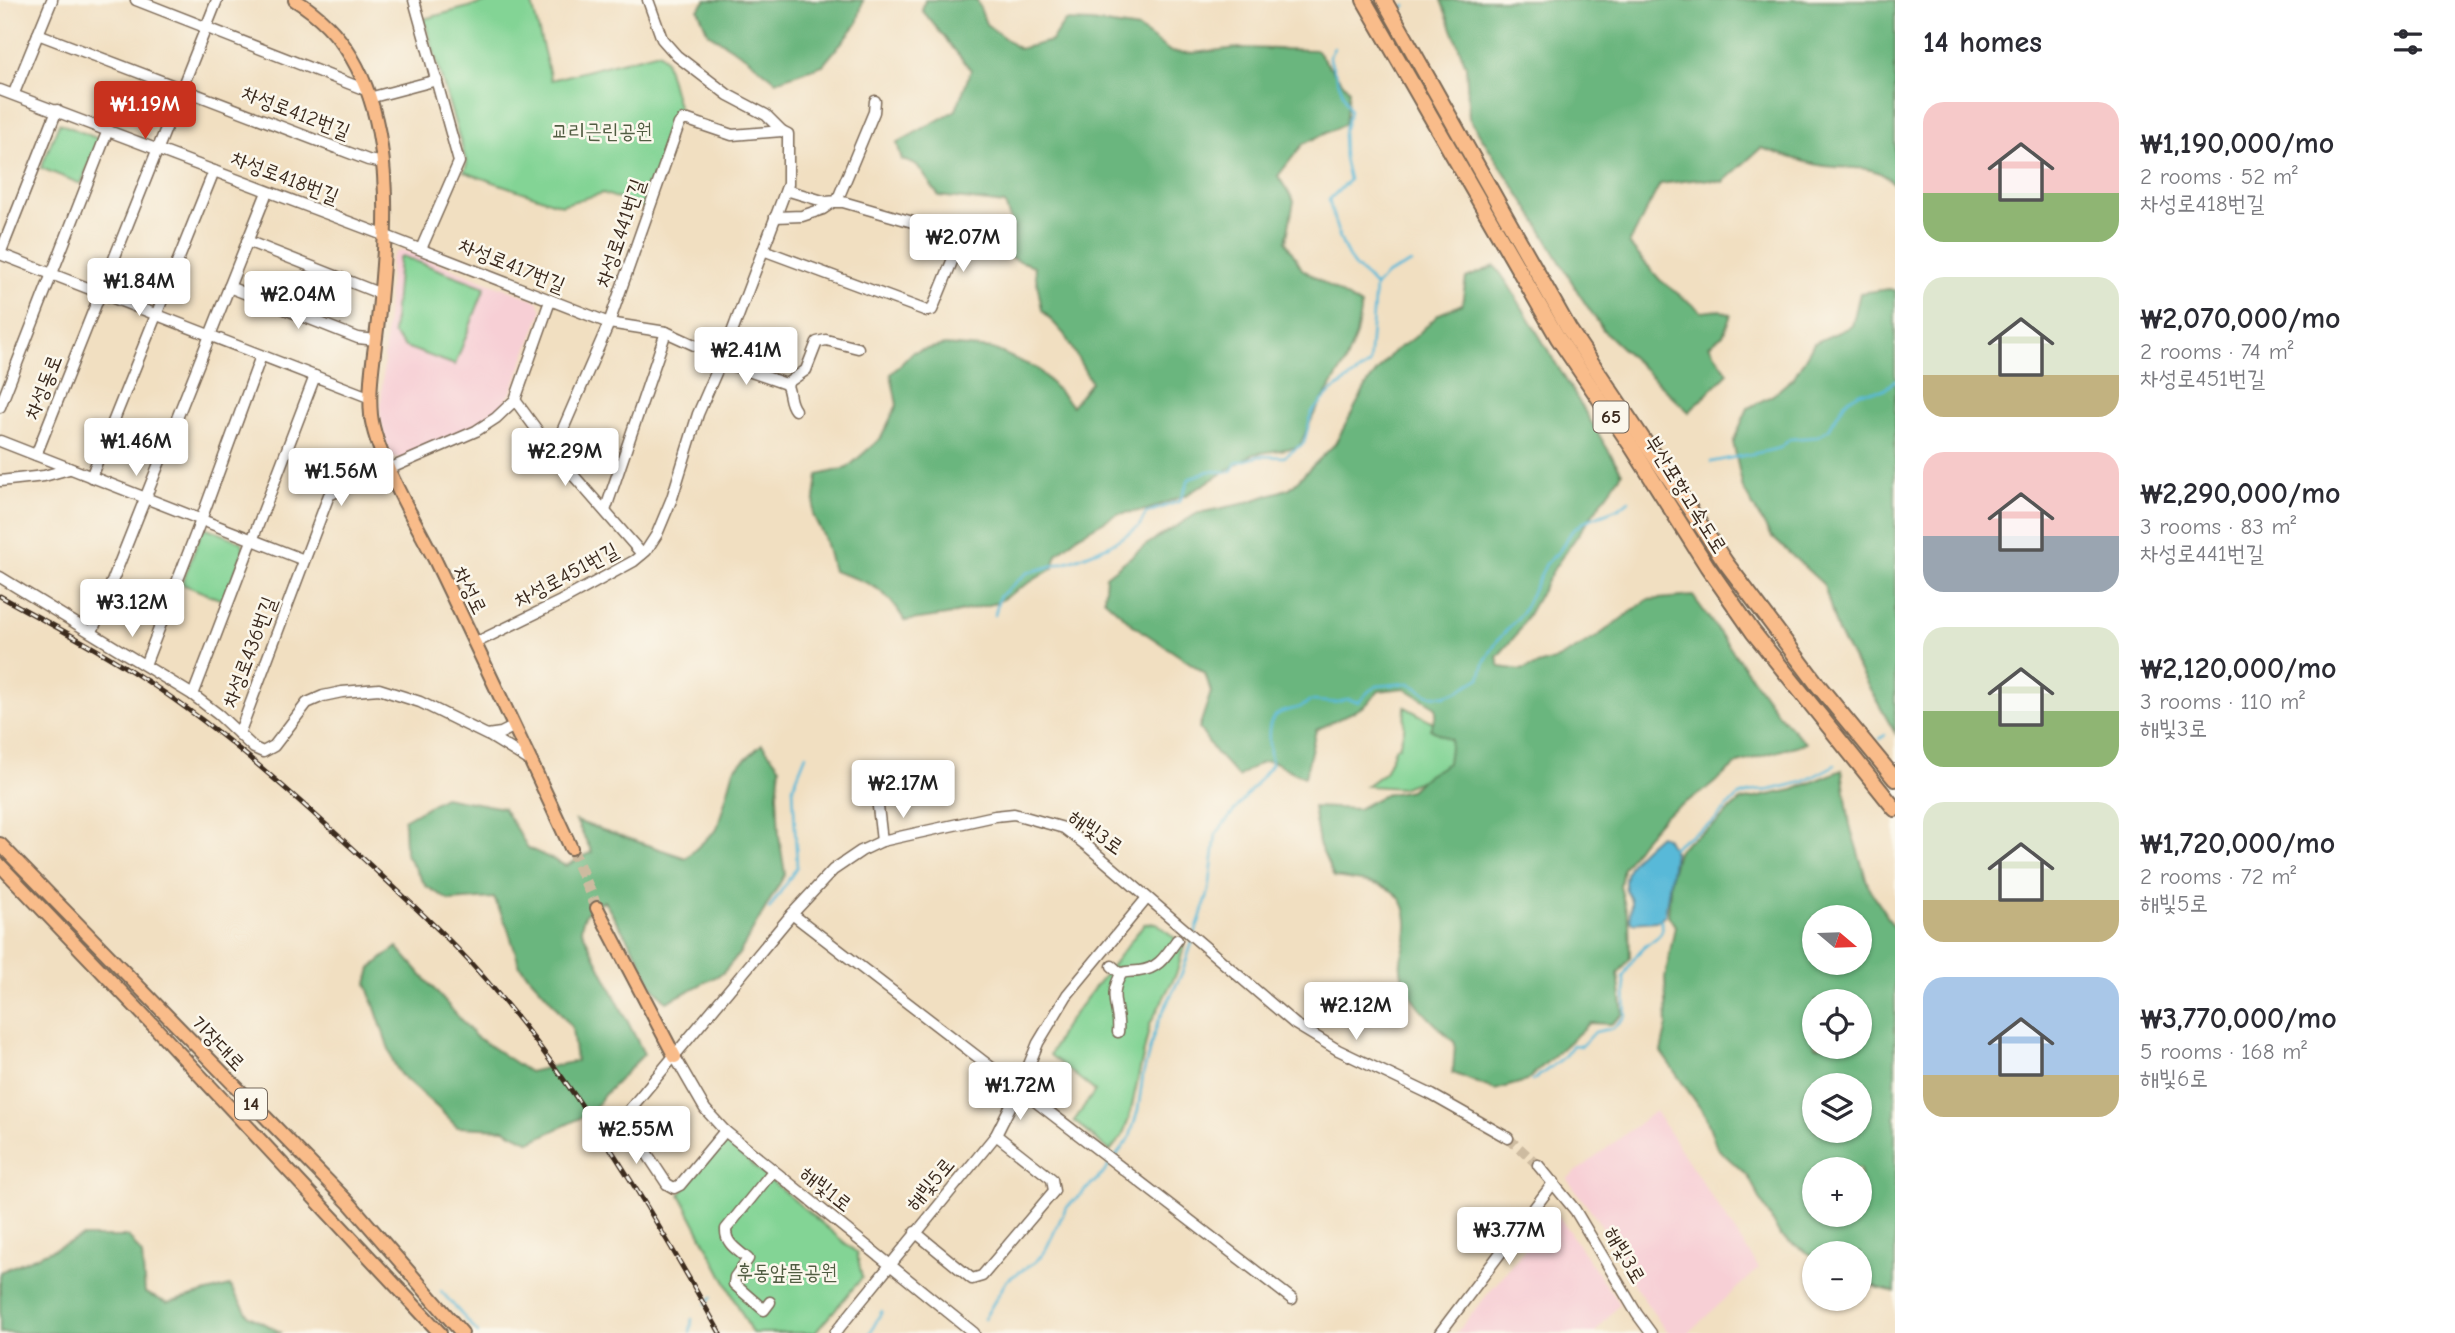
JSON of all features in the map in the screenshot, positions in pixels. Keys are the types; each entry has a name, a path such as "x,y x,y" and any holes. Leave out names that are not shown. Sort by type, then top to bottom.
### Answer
{"highway":[{"name":"부산포항고속도로","path":"1364,0 1558,338 1632,447 1707,566 1753,632 1895,809"},
{"name":"부산포항고속도로","path":"1384,0 1569,329 1726,563 1817,684 1895,779"}],"main road":[{"name":"차성로","path":"295,0 308,4 346,48 368,94 380,139 386,236 371,398 374,430 389,468 571,848"},
{"name":"기장대로","path":"0,844 351,1205 462,1333"},
{"name":"기장대로","path":"0,865 162,1034 440,1333"},
{"path":"597,908 675,1057"}],"street":[{"path":"14,93 52,0"},
{"path":"136,0 368,94 437,80"},
{"name":"차성동로","path":"36,456 217,0"},
{"path":"414,0 459,162 421,249"},
{"path":"648,0 662,38 670,50 727,96 766,115 782,131"},
{"name":"차성로412번길","path":"38,34 368,160 383,163"},
{"name":"차성로418번길","path":"0,90 14,93 386,236"},
{"path":"775,217 802,216 837,201 874,112 875,101"},
{"path":"57,110 0,254 371,398"},
{"name":"차성로441번길","path":"553,452 609,323 679,124 683,120 732,135 782,131"},
{"name":"차성동로","path":"0,407 108,130"},
{"name":"차성로451번길","path":"475,643 634,561 657,534 698,414 722,359 786,190 789,177 788,134 782,131"},
{"path":"91,477 214,171"},
{"path":"763,250 927,311 932,310 955,254 955,249 946,236 937,229 864,207 786,190"},
{"path":"92,632 267,191"},
{"name":"차성로417번길","path":"386,236 609,323 666,332 731,365 786,384"},
{"path":"247,241 381,294"},
{"path":"229,287 358,338 376,340"},
{"path":"551,301 515,400 553,452 642,554"},
{"path":"605,511 666,332"},
{"path":"795,410 789,401 790,390 786,384 806,370 817,342 826,340 858,348"},
{"path":"145,665 261,356"},
{"path":"193,695 315,376"},
{"name":"차성로436번길","path":"0,577 193,695 239,734 329,495 476,431 496,418 515,400"},
{"path":"0,441 304,560"},
{"path":"0,481 44,476 69,468"},
{"path":"239,734 254,748 263,752 274,746 307,703 342,692 379,689 420,702 488,735 532,762"},
{"path":"488,735 513,727"},
{"path":"875,781 882,841"},
{"name":"해빛3로","path":"725,1131 681,1185 674,1188 667,1184 626,1122 626,1114 792,914 833,870 861,850 882,841 1014,814 1064,828 1295,1024 1338,1051 1432,1094 1508,1138"},
{"name":"해빛5로","path":"835,1333 996,1135 1038,1043 1067,995 1147,898"},
{"path":"792,914 1292,1299"},
{"path":"1121,974 1163,961 1177,940"},
{"path":"1112,966 1121,974"},
{"path":"1118,1032 1119,1022 1114,997 1121,974"},
{"name":"해빛1로","path":"675,1057 705,1109 725,1131 974,1333"},
{"path":"915,1232 972,1279 977,1279 1054,1191 1052,1179 996,1135"},
{"name":"해빛3로","path":"1538,1165 1575,1209 1651,1333"},
{"path":"770,1303 764,1310 734,1284 748,1259 727,1241 725,1236 726,1229 773,1171"},
{"path":"1440,1333 1553,1182"}],"shaded area":[{"path":"403,250 538,301 542,311 511,393 495,415 402,460 391,456 380,416 391,259 395,253"},
{"path":"1655,1111 1759,1268 1688,1333 1668,1333 1634,1285 1599,1222 1567,1179"},
{"path":"1551,1217 1559,1217 1619,1304 1595,1333 1456,1333"}],"green space":[{"name":"교리근린공원","path":"495,0 531,0 551,80 659,52 665,59 681,117 674,123 645,208 603,193 561,205 464,172 467,164 424,19"},
{"path":"706,0 863,0 857,24 823,65 776,81 746,57 708,33 698,9"},
{"path":"925,0 977,0 986,24 1019,49 1051,41 1065,21 1139,29 1171,52 1192,53 1239,48 1316,50 1349,90 1345,124 1303,144 1278,176 1294,201 1286,242 1302,269 1361,306 1356,335 1344,365 1314,414 1299,447 1254,454 1186,495 1147,510 1117,514 1078,536 1057,554 1053,568 996,603 947,615 905,621 890,600 875,587 833,571 824,537 813,515 818,475 847,468 881,438 897,405 891,374 913,352 945,345 993,349 1038,369 1072,406 1091,382 1064,334 1042,310 1034,266 1006,256 1013,228 1005,204 939,196 917,165 902,160 897,143 956,110 971,70 922,10"},
{"path":"1441,0 1895,0 1895,185 1887,177 1869,170 1819,165 1761,148 1723,182 1700,179 1660,184 1629,244 1660,280 1702,312 1720,310 1731,315 1723,335 1709,345 1728,373 1689,412 1604,331 1469,118 1466,66"},
{"path":"59,123 99,139 81,184 41,168"},
{"path":"402,256 485,287 455,365 405,347 393,334 399,258"},
{"path":"1495,266 1622,473 1555,567 1517,634 1497,657 1500,667 1521,670 1558,659 1595,638 1647,600 1693,596 1778,714 1806,743 1738,763 1708,788 1664,816 1623,868 1620,886 1629,922 1630,958 1618,974 1623,1014 1611,1024 1590,1023 1526,1081 1495,1090 1453,1073 1455,1043 1417,1004 1402,975 1401,961 1407,921 1404,907 1390,890 1378,885 1334,877 1319,844 1313,807 1358,809 1384,795 1410,790 1426,776 1448,763 1451,740 1430,729 1436,715 1436,707 1404,688 1379,691 1365,706 1316,730 1305,777 1267,761 1238,777 1215,752 1199,728 1211,692 1205,673 1133,625 1104,599 1106,576 1146,545 1198,513 1242,504 1290,488 1335,444 1368,383 1393,352 1414,338 1439,314 1462,304 1466,278"},
{"path":"1895,290 1895,733 1838,633 1824,585 1770,535 1743,489 1733,442 1748,408 1773,395 1794,377 1814,343 1852,326 1860,293"},
{"path":"207,528 242,542 244,549 224,601 182,584 202,530"},
{"path":"1405,707 1457,735 1453,768 1401,788 1366,786 1385,772 1396,747 1399,746 1404,730"},
{"path":"762,744 780,767 777,794 779,836 785,874 739,954 723,973 667,1002 652,986 638,956 604,901 591,909 583,919 581,929 644,1054 604,1095 591,1113 530,1142 504,1129 457,1127 400,1074 367,984 371,968 397,947 475,1036 529,1072 576,1061 572,1028 520,966 507,926 494,898 450,901 426,886 405,853 404,820 444,797 503,808 528,848 566,866 592,852 576,821 686,858 717,829 734,769"},
{"path":"1842,770 1850,826 1869,888 1895,929 1895,1292 1872,1285 1872,1241 1802,1241 1802,1249 1780,1236 1748,1176 1717,1148 1705,1115 1661,1052 1667,1025 1665,978 1675,926 1668,915 1671,873 1677,852 1686,842 1713,826 1740,801 1793,790"},
{"path":"1157,923 1184,946 1177,972 1150,1024 1129,1119 1122,1136 1110,1151 1074,1121 1095,1091 1050,1055 1064,1027 1144,924"},
{"name":"후동앞뜰공원","path":"723,1140 857,1253 862,1278 815,1333 752,1333 680,1194"},
{"path":"82,1237 129,1237 142,1255 145,1293 167,1303 230,1286 249,1316 282,1333 0,1333 0,1272"}],"water":[{"path":"1659,835 1666,837 1674,852 1665,915 1657,921 1632,923 1631,900 1625,881 1627,873 1635,858"}],"waterway":[{"path":"1401,9 1406,6"},
{"path":"1334,48 1329,57 1350,111 1343,134 1344,158 1349,180 1329,200 1348,256 1375,287"},
{"path":"995,615 999,597 1027,573 1073,560 1108,546 1139,527 1146,513 1180,501 1189,479 1209,471 1231,472 1236,463 1260,456 1284,457 1304,443 1312,412 1331,392 1369,365 1375,287 1386,275 1411,263"},
{"path":"1711,462 1780,448 1790,439 1816,437 1829,429 1845,402 1861,392 1884,390 1895,380"},
{"path":"1195,934 1209,891 1216,834 1271,765 1269,734 1272,720 1277,714 1301,707 1309,701 1333,702 1347,699 1359,702 1377,686 1409,683 1429,695 1444,696 1480,678 1485,661 1498,640 1522,613 1546,564 1560,550 1572,531 1585,521 1619,508 1629,500"},
{"path":"1880,739 1885,735"},
{"path":"769,909 797,867 793,787 806,755"},
{"path":"1672,848 1712,823 1737,797 1803,782 1835,765"},
{"path":"1532,1081 1563,1058 1573,1045 1582,1046 1595,1032 1613,1028 1626,1016 1623,977 1639,952 1661,933 1660,919"},
{"path":"1114,1159 1130,1137 1153,1037 1182,973 1193,940"},
{"path":"984,1319 1007,1280 1044,1253 1066,1208 1103,1174 1110,1164"},
{"path":"441,1291 478,1333"},
{"path":"706,1304 712,1297"},
{"path":"870,1333 882,1311"},
{"path":"690,1333 692,1319"}],"tunnel":[{"path":"571,848 597,908"},
{"path":"1508,1138 1538,1165"}],"railway":[{"path":"0,596 84,642 192,712 329,827 446,937 481,974 559,1073 644,1202 720,1333"}]}
